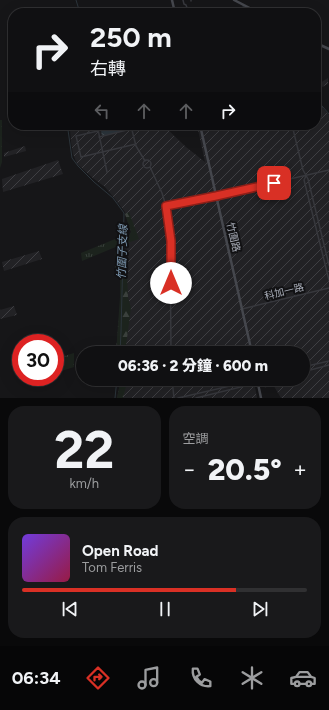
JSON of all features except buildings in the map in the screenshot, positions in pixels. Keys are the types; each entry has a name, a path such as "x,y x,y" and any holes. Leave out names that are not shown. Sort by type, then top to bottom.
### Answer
{"street":[{"path":"234,0 249,8"},
{"path":"243,0 243,5"},
{"path":"99,137 132,130 136,144 145,161 143,163 144,167 150,167"},
{"name":"竹圍路","path":"201,130 250,346"},
{"path":"293,130 308,179 329,265"},
{"path":"107,172 103,152 98,131 76,136 81,157 103,152 136,144"},
{"path":"145,161 148,160 151,162 150,167 162,193 166,206 171,241 171,346"},
{"path":"166,206 329,170"},
{"path":"306,176 304,180 329,280"},
{"name":"科加一路","path":"242,308 329,288"},
{"path":"310,365 329,361"},
{"path":"310,370 329,365"},
{"path":"173,386 176,398 231,386"},
{"path":"196,398 237,386"},
{"path":"259,386 261,398"}],"shaded area":[{"path":"328,78 328,84 321,88 321,82"},
{"path":"321,106 329,115 329,398 281,398 274,386 310,386 310,346 117,346 120,305 120,272 115,274 115,254 120,237 129,236 131,232 125,212 115,199 105,187 77,164 73,154 70,130 168,130 205,162 198,130 321,130"},
{"path":"25,146 26,151 4,157 4,153"},
{"path":"58,160 63,174 3,192 2,179"},
{"path":"39,251 42,259 4,271 2,262"},
{"path":"14,306 17,315 0,319 0,310"},
{"path":"120,386 261,386 255,387 257,398 117,398"}],"green space":[{"path":"0,120 2,120 2,162 0,168"},
{"path":"129,212 139,239 124,244 124,270 127,273 128,297 131,308 126,346 116,346 120,272 115,274 115,254 120,237 129,236 131,232 125,214"},
{"path":"120,237 118,246 82,261 81,253"},
{"path":"74,353 74,367 64,370 64,356"},
{"path":"120,386 126,386 123,398 117,398"}],"water":[{"path":"101,130 127,130 102,136"}],"waterway":[{"name":"竹圍子支線","path":"76,0 78,8"},
{"path":"321,105 329,114"},
{"name":"竹圍子支線","path":"68,130 72,158 94,182 113,198 124,213 120,346"},
{"name":"竹圍子支線","path":"115,398 116,386"}],"route":[{"path":"171,283 171,241 166,206 274,183"}]}
